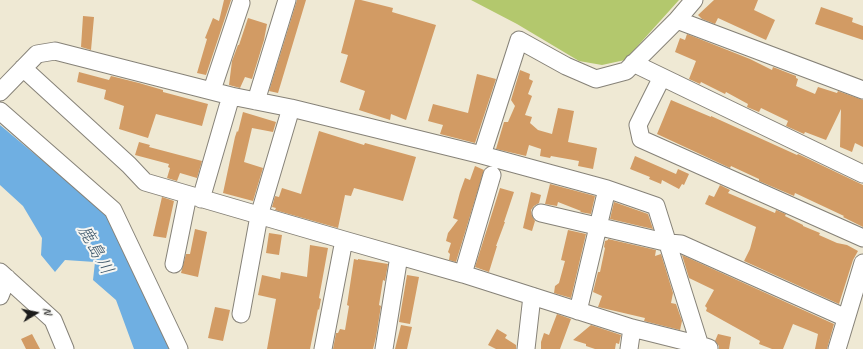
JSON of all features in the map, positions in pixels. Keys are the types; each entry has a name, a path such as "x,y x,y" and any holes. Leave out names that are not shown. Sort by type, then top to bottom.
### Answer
{"street":[{"path":"482,155 519,40 566,66 596,79 626,71 677,20 694,0"},
{"path":"212,90 241,3"},
{"path":"256,101 280,9"},
{"path":"677,20 863,90"},
{"path":"0,92 37,54 55,51 231,96 291,108 482,155 607,189 656,206 704,348"},
{"path":"633,63 863,174"},
{"path":"23,68 129,165 145,182 463,274 632,328 704,348"},
{"path":"662,77 638,125 641,139 863,238"},
{"path":"174,264 194,197 231,96"},
{"path":"241,314 259,216 291,108"},
{"path":"0,111 113,210 179,349"},
{"path":"463,274 492,175"},
{"path":"578,311 607,189"},
{"path":"540,213 668,243 681,244 846,318"},
{"path":"323,349 344,240"},
{"path":"384,349 394,328 399,256"},
{"path":"837,349 863,263"},
{"path":"0,296 3,275"},
{"path":"3,275 53,320 65,349"},
{"path":"526,349 532,296"},
{"path":"628,349 632,328"}],"green space":[{"path":"471,0 679,0 625,60 602,65 579,61 517,24"}],"water":[{"name":"鹿島川","path":"0,125 105,213 173,349 134,349 116,300 93,280 95,262 65,260 55,272 41,255 42,238 23,206 0,185"}],"building":[{"path":"224,0 231,0 206,75 197,73 207,39 205,38 213,18 219,21"},
{"path":"297,0 306,0 278,93 269,91"},
{"path":"355,0 361,0 393,8 392,12 436,25 406,120 391,114 390,120 359,110 365,91 340,82 348,55 341,53"},
{"path":"714,0 758,0 754,10 775,20 766,40 718,18 715,24 702,19 698,15"},
{"path":"821,7 853,18 852,22 863,26 863,40 815,24"},
{"path":"83,16 94,17 91,50 81,47"},
{"path":"248,18 267,24 264,40 252,79 245,77 240,88 229,85 232,61"},
{"path":"687,34 750,59 772,70 773,67 796,76 798,79 796,86 815,94 818,87 837,93 838,91 863,100 863,147 855,143 852,152 840,147 841,109 826,140 805,132 804,134 786,126 788,121 761,108 759,112 747,107 748,104 726,92 725,94 701,82 700,84 689,79 696,61 675,52 680,38 685,40"},
{"path":"520,70 530,74 529,79 533,81 528,94 532,96 525,115 532,117 530,123 538,130 552,134 558,108 574,111 568,142 597,148 593,169 578,166 579,161 551,156 550,158 540,156 541,149 529,145 526,156 496,149 504,122 508,122 515,106 511,100"},
{"path":"79,72 109,80 111,76 208,104 202,126 156,114 148,138 119,129 124,106 104,99 106,90 77,82"},
{"path":"477,74 496,79 475,143 440,134 443,125 428,121 433,104 468,113"},
{"path":"671,100 711,116 797,155 798,154 863,185 863,227 843,217 844,216 795,193 794,196 759,181 759,179 731,166 730,168 657,134"},
{"path":"243,112 276,122 273,132 252,128 244,162 263,168 253,201 223,193 235,137 237,131 238,132"},
{"path":"319,131 364,145 365,143 416,157 403,201 354,188 351,196 345,195 338,228 275,210 276,208 272,207 275,196 279,197 282,188 301,194"},
{"path":"139,142 150,145 149,147 202,161 197,178 180,173 177,181 167,178 170,168 168,167 169,164 135,155"},
{"path":"635,156 676,174 678,169 689,174 684,185 682,184 679,189 662,180 661,184 649,179 650,177 630,169"},
{"path":"475,166 484,170 456,262 449,260 450,254 448,252 451,243 446,241 448,233 458,220 453,218 465,178 470,180"},
{"path":"550,184 595,196 591,214 580,212 581,211 558,202 557,206 545,204"},
{"path":"720,185 730,190 728,193 775,213 776,210 786,214 785,216 820,233 819,235 837,243 847,245 858,251 853,260 839,304 744,261 750,249 756,227 705,204 709,195 714,197"},
{"path":"500,188 514,192 489,272 475,267"},
{"path":"531,192 541,195 539,203 531,210 535,221 532,231 523,228"},
{"path":"162,197 174,201 166,238 153,236"},
{"path":"614,202 648,214 653,229 610,219"},
{"path":"195,229 207,232 198,277 181,273 186,254 190,254"},
{"path":"568,230 586,234 571,298 554,293 555,286 559,283 565,261 561,260"},
{"path":"269,233 282,235 279,255 266,253"},
{"path":"608,239 656,250 655,256 661,254 673,293 671,303 676,304 682,321 680,330 644,321 645,318 598,307 602,296 593,292 598,272 600,272 605,241"},
{"path":"310,245 328,248 319,298 321,299 310,349 267,349 276,299 258,295 262,275 280,279 281,272 307,277"},
{"path":"682,255 834,324 827,349 815,349 818,334 793,324 783,349 772,349 759,344 760,341 706,311 707,308 705,306 714,290 689,278"},
{"path":"354,259 388,264 385,281 383,280 376,337 373,349 333,349 336,333 338,333 340,329 345,330"},
{"path":"407,275 419,277 410,324 399,322"},
{"path":"215,307 230,310 223,341 208,338"},
{"path":"557,314 571,319 560,349 541,349 541,342 544,333 549,335"},
{"path":"401,325 412,327 407,349 395,349"},
{"path":"591,325 621,335 619,344 616,343 615,349 595,349 586,346 586,344 573,340"},
{"path":"497,329 507,335 505,338 516,345 516,349 496,349 488,345"},
{"path":"32,334 40,349 26,349 21,339"},
{"path":"718,334 731,337 729,349 719,349 719,346 715,341"}]}
